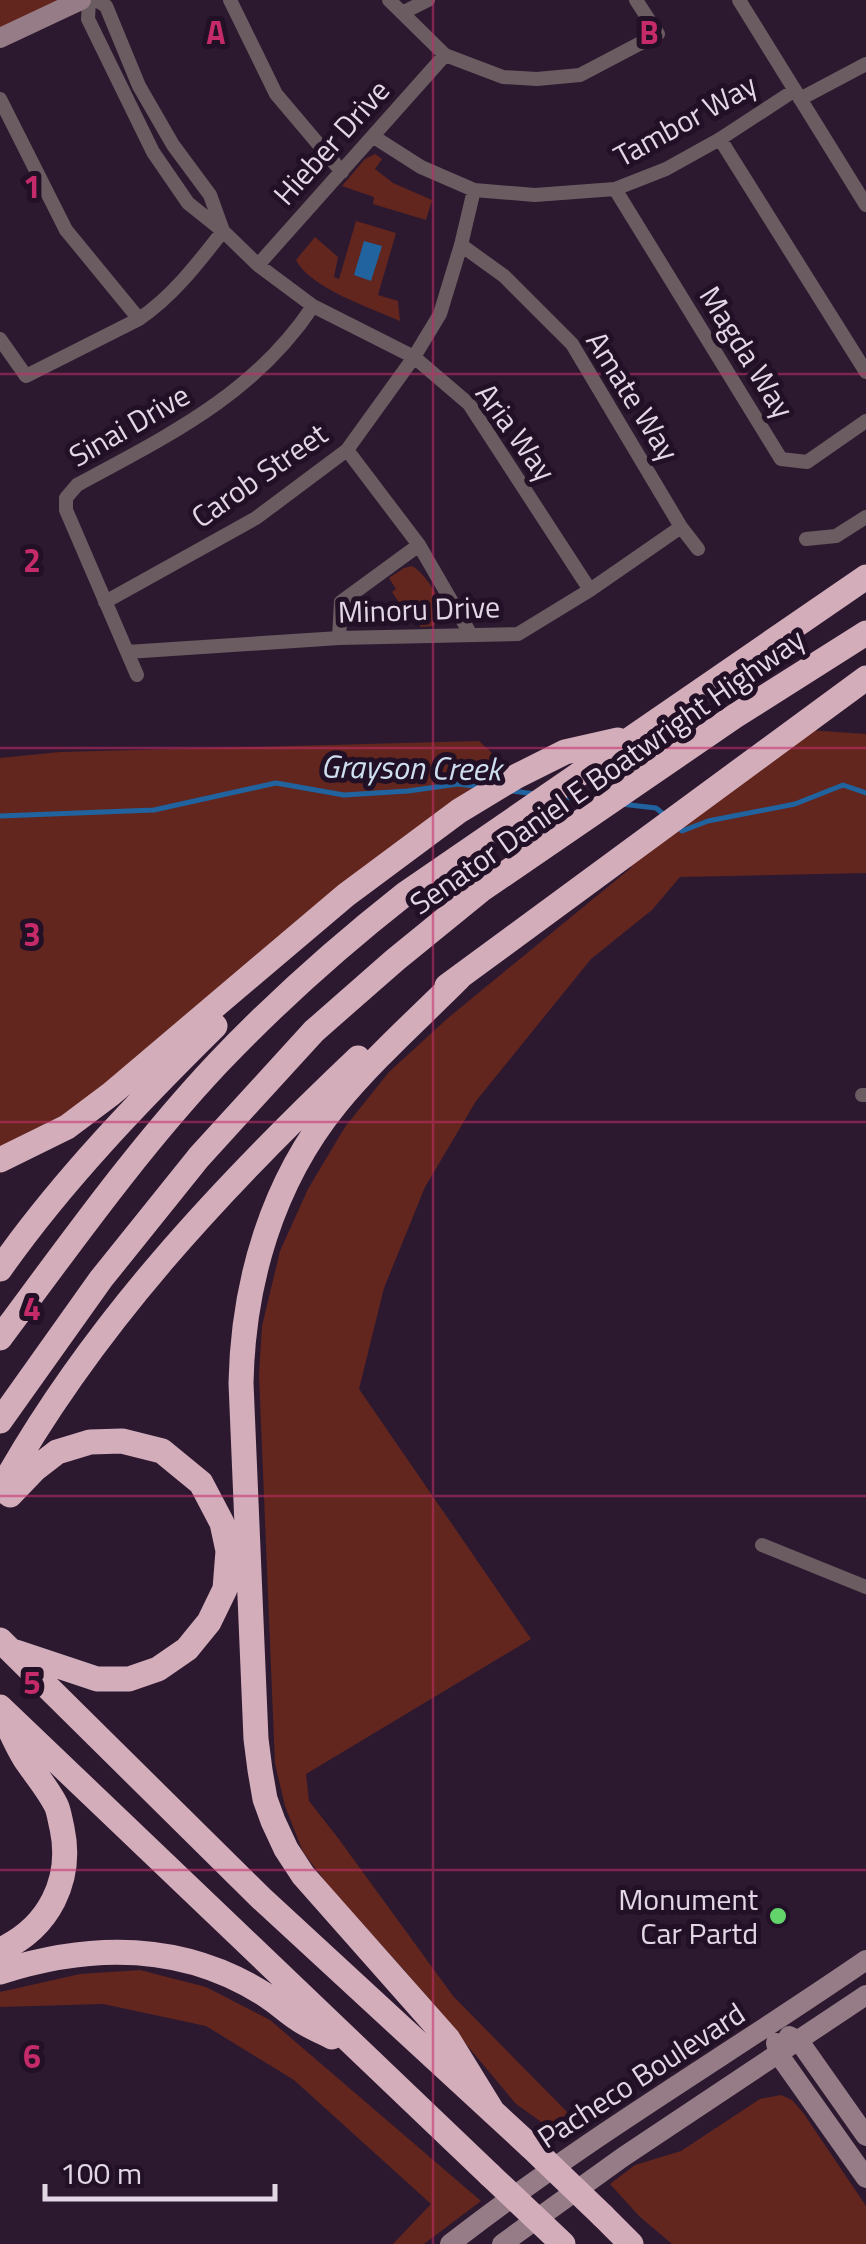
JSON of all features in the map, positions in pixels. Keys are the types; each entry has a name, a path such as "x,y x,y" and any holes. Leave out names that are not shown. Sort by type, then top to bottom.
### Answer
{"highway":[{"name":"Senator Daniel E Boatwright Highway","path":"0,1338 118,1181 218,1063 335,950 405,894 866,577"},
{"name":"Senator Daniel E Boatwright Highway","path":"0,1421 101,1278 200,1157 314,1031 481,890 735,716 866,634"},
{"path":"0,1491 55,1402 119,1311 229,1186 383,1033 866,678"},
{"path":"0,1160 67,1127 111,1094 346,895 459,811 565,752 633,736"},
{"path":"0,1269 30,1226 163,1077 346,895"},
{"path":"460,978 373,1062 302,1154 266,1231 255,1269 242,1345 241,1383 256,1739 265,1799 286,1849 303,1875 448,2039 493,2112"},
{"path":"0,1507 35,1469 57,1452 90,1442 122,1441 162,1451 200,1482 222,1524 228,1551 225,1590 209,1622 188,1649 158,1669 128,1680 97,1680 5,1645"},
{"path":"5,1645 262,1898 631,2244"},
{"path":"0,1709 22,1754 57,1806 66,1846 64,1875 40,1922 17,1942 0,1950"},
{"path":"0,1709 562,2244"},
{"path":"0,1972 30,1962 99,1951 159,1954 222,1973 361,2053"}],"main road":[{"path":"0,38 81,0"},
{"name":"Pacheco Boulevard","path":"450,2244 579,2149 866,1960"},
{"name":"Pacheco Boulevard","path":"502,2244 622,2157 866,1995"},
{"path":"770,2026 799,2041 866,2136"},
{"path":"770,2026 779,2054 866,2178"}],"street":[{"name":"Aria Way","path":"223,232 210,195 174,145 140,86 106,6 93,0 88,19 153,152 188,202 258,265 313,306 414,357 469,404 590,590"},
{"path":"230,0 276,94 342,172"},
{"path":"389,0 445,55 503,77 538,79 580,74 658,34 636,0"},
{"path":"402,13 428,0"},
{"path":"739,0 866,205"},
{"name":"Hieber Drive","path":"258,265 445,55"},
{"name":"Tambor Way","path":"374,137 421,168 474,190 534,196 615,190 666,169 798,95 866,64"},
{"path":"0,99 66,230 139,319"},
{"path":"720,139 866,372"},
{"name":"Carob Street","path":"105,602 256,518 347,450 440,314 474,190"},
{"name":"Magda Way","path":"615,190 781,459 807,462 866,421"},
{"path":"0,339 26,376 156,308 223,232"},
{"name":"Amate Way","path":"461,245 504,276 572,344 698,549"},
{"name":"Sinai Drive","path":"137,675 66,510 66,498 77,485 216,406 266,361 313,306"},
{"path":"347,450 419,545 470,635"},
{"path":"806,539 836,536 866,518"},
{"name":"Minoru Drive","path":"127,652 339,638 518,634 681,527"},
{"path":"339,638 341,602 419,545"},
{"path":"762,1545 866,1587"}],"shaded area":[{"path":"0,0 78,0 0,37"},
{"path":"375,154 382,159 375,169 393,183 432,200 426,220 373,204 374,197 342,186 365,159"},
{"path":"356,221 396,233 378,295 398,301 400,321 327,288 296,260 315,237 338,257 334,277 339,279"},
{"path":"412,566 428,582 440,604 443,618 433,626 420,627 420,618 406,613 392,592 396,589 389,578"},
{"path":"793,729 866,734 866,873 680,877 652,910 591,959 476,1101 425,1187 384,1288 359,1389 531,1639 306,1774 309,1801 453,1996 577,2122 561,2136 516,2104 331,1889 303,1852 285,1806 275,1764 259,1375 262,1326 280,1251 308,1189 345,1127 389,1072 448,1018 632,867 616,863"},
{"path":"479,741 517,776 111,1094 0,1160 0,758 60,752"},
{"path":"140,1970 206,1987 270,2020 481,2201 424,2244 393,2244 431,2204 294,2080 206,2026 103,2004 0,2007 0,1992 80,1974"},
{"path":"781,2095 792,2100 804,2114 866,2206 866,2244 672,2244 610,2184 635,2165 681,2151 760,2099"}],"water":[{"path":"364,241 382,246 371,281 354,275"}],"waterway":[{"name":"Grayson Creek","path":"0,816 154,810 276,783 344,795 458,784 481,787"},
{"name":"Grayson Creek","path":"679,828 682,831 708,821 795,804 843,785 866,793"},
{"name":"Grayson Creek","path":"512,791 536,794"},
{"name":"Grayson Creek","path":"562,797 596,801"},
{"name":"Grayson Creek","path":"621,804 656,808 667,817"}],"place":[{"name":"Monument Car Partd","path":"778,1916"}]}
